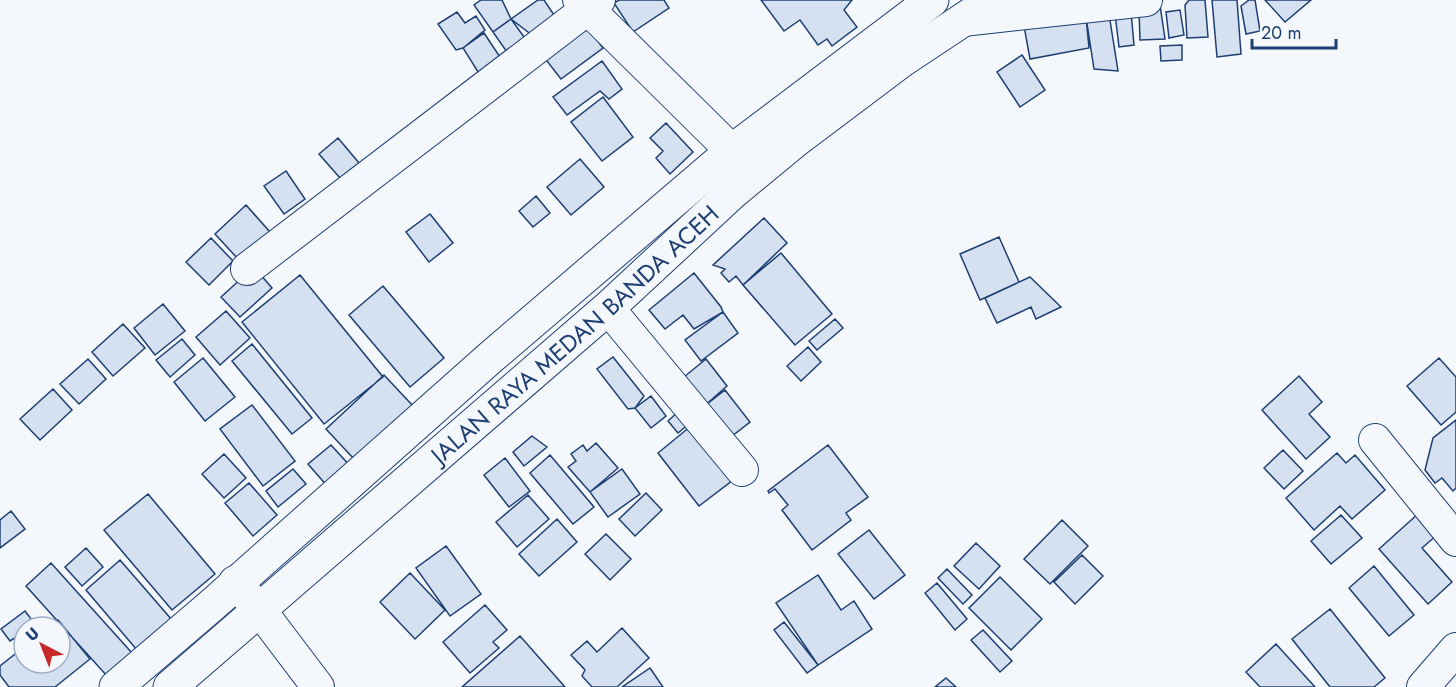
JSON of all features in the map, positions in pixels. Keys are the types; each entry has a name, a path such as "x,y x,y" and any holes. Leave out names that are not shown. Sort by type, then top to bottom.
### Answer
{"highway":[{"name":"JALAN RAYA MEDAN BANDA ACEH","path":"170,687 608,308 733,192 796,140 932,0"},
{"name":"JALAN RAYA MEDAN BANDA ACEH","path":"116,687 491,357 732,151 863,71 901,61 993,0"}],"street":[{"path":"963,20 1146,0"},
{"path":"248,269 589,3 732,151"},
{"path":"608,308 742,470"},
{"path":"1375,440 1456,540"},
{"path":"235,582 259,609 318,687"},
{"path":"1423,687 1456,649"}],"building":[{"path":"481,0 502,0 511,19 493,32 474,5"},
{"path":"538,0 544,0 556,18 532,35 511,19"},
{"path":"619,0 664,0 669,8 633,32 614,3"},
{"path":"761,0 852,0 844,10 857,27 832,46 827,39 818,45 800,20 784,31"},
{"path":"1189,0 1205,0 1208,37 1187,38 1185,5"},
{"path":"1212,0 1237,0 1241,54 1217,57"},
{"path":"1249,0 1255,0 1260,31 1246,34 1241,6"},
{"path":"1265,0 1311,0 1285,22"},
{"path":"1160,5 1165,39 1140,40 1139,10"},
{"path":"1180,10 1184,35 1169,38 1166,12"},
{"path":"457,12 465,23 476,16 485,30 463,48 456,50 438,24"},
{"path":"1131,12 1134,45 1119,47 1115,14"},
{"path":"1109,14 1118,71 1094,69 1086,17"},
{"path":"1086,17 1089,48 1030,59 1024,26"},
{"path":"511,19 527,41 509,55 493,32"},
{"path":"585,24 603,48 561,79 543,56"},
{"path":"484,33 502,60 480,75 463,48"},
{"path":"1182,45 1182,60 1161,61 1160,46"},
{"path":"1022,55 1045,90 1020,107 997,72"},
{"path":"602,61 622,89 609,99 600,91 567,115 553,97"},
{"path":"603,97 633,137 602,161 571,122"},
{"path":"666,123 693,152 670,174 656,158 663,151 650,138"},
{"path":"338,138 359,163 340,178 319,154"},
{"path":"580,159 604,187 571,215 547,187"},
{"path":"286,171 305,199 284,214 264,186"},
{"path":"536,196 550,213 533,227 519,211"},
{"path":"246,205 270,232 239,260 215,234"},
{"path":"430,214 453,243 429,262 406,232"},
{"path":"764,218 787,243 743,285 736,276 729,282 721,273 725,269 713,265"},
{"path":"999,237 1019,282 980,300 960,254"},
{"path":"211,238 233,261 209,285 186,262"},
{"path":"781,253 832,314 795,345 743,285"},
{"path":"254,267 272,288 240,317 221,297"},
{"path":"694,273 723,312 694,329 683,315 665,329 649,310"},
{"path":"300,275 383,377 324,424 242,322"},
{"path":"1030,277 1061,307 1036,319 1031,307 997,323 985,298"},
{"path":"383,286 444,358 410,387 349,315"},
{"path":"163,304 185,331 155,355 134,328"},
{"path":"226,311 250,338 220,365 196,337"},
{"path":"723,312 738,333 701,361 685,340"},
{"path":"835,319 843,328 817,350 809,341"},
{"path":"123,324 145,348 113,376 92,352"},
{"path":"182,339 195,355 170,377 156,360"},
{"path":"252,344 312,418 292,434 232,361"},
{"path":"808,347 821,362 801,381 787,366"},
{"path":"613,357 644,396 635,408 628,409 597,369"},
{"path":"203,358 235,397 205,421 174,382"},
{"path":"1439,358 1456,377 1456,412 1441,425 1407,386"},
{"path":"88,359 106,379 79,404 60,384"},
{"path":"706,359 727,386 702,408 679,381"},
{"path":"384,375 413,406 354,459 326,429"},
{"path":"1299,376 1322,402 1309,414 1330,437 1306,459 1262,410"},
{"path":"53,389 72,410 40,440 20,419"},
{"path":"725,390 750,422 727,440 702,408"},
{"path":"651,396 666,416 651,428 635,408"},
{"path":"252,405 295,461 263,486 220,429"},
{"path":"679,411 690,423 678,433 668,421"},
{"path":"1456,420 1456,488 1453,491 1442,478 1435,483 1425,470 1433,438"},
{"path":"691,426 733,480 699,506 658,453"},
{"path":"532,436 547,447 524,466 513,452"},
{"path":"596,443 618,468 590,492 568,467 576,461 571,454 583,445 587,451"},
{"path":"331,445 351,467 328,487 308,464"},
{"path":"828,445 868,497 846,513 851,520 812,550 782,510 788,505 775,489 769,493 768,491"},
{"path":"1283,450 1303,471 1284,489 1264,468"},
{"path":"1337,453 1346,463 1355,455 1385,490 1352,519 1340,506 1314,530 1286,498"},
{"path":"224,454 246,478 224,498 202,474"},
{"path":"550,455 594,507 573,524 530,473"},
{"path":"505,458 530,491 509,507 484,475"},
{"path":"293,469 306,484 278,507 266,491"},
{"path":"622,469 640,494 608,517 590,492"},
{"path":"249,483 277,515 253,536 225,503"},
{"path":"646,493 662,510 635,536 619,519"},
{"path":"148,494 215,574 172,610 104,530"},
{"path":"528,495 549,519 517,547 496,522"},
{"path":"11,511 25,529 0,548 0,520"},
{"path":"1419,513 1438,534 1422,548 1452,582 1428,604 1379,549"},
{"path":"1341,515 1362,538 1331,564 1311,541"},
{"path":"557,519 577,542 539,576 519,554"},
{"path":"1062,520 1088,546 1050,584 1024,559"},
{"path":"869,530 905,575 874,599 838,554"},
{"path":"606,534 631,559 610,580 585,554"},
{"path":"976,543 1000,566 979,589 954,566"},
{"path":"446,546 481,594 450,616 416,568"},
{"path":"86,548 103,567 82,586 65,567"},
{"path":"1082,555 1103,576 1075,604 1054,582"},
{"path":"120,560 172,620 137,650 86,590"},
{"path":"51,563 132,653 107,676 72,637 72,615 52,615 26,586"},
{"path":"1374,566 1414,615 1389,636 1349,588"},
{"path":"947,569 972,595 963,604 938,578"},
{"path":"410,573 445,610 415,639 380,602"},
{"path":"818,575 841,610 854,601 872,629 818,665 776,603"},
{"path":"1000,577 1042,619 1011,650 969,608"},
{"path":"937,583 967,619 955,630 925,593"},
{"path":"485,605 507,630 493,642 499,648 470,673 443,642"},
{"path":"1330,609 1385,678 1374,687 1330,687 1292,639"},
{"path":"12,621 12,640 10,641 1,629"},
{"path":"784,622 818,665 807,673 774,630"},
{"path":"622,628 649,658 617,687 592,687 582,676 585,670 571,655 587,641 597,652"},
{"path":"983,630 1012,661 1000,672 971,640"},
{"path":"520,636 565,687 462,687"},
{"path":"72,637 90,659 72,673"},
{"path":"1276,644 1315,687 1260,687 1246,672"},
{"path":"12,656 12,675 70,675 55,687 9,687 0,675 0,666"},
{"path":"650,668 663,687 622,687"},
{"path":"946,678 956,687 935,687"}]}
